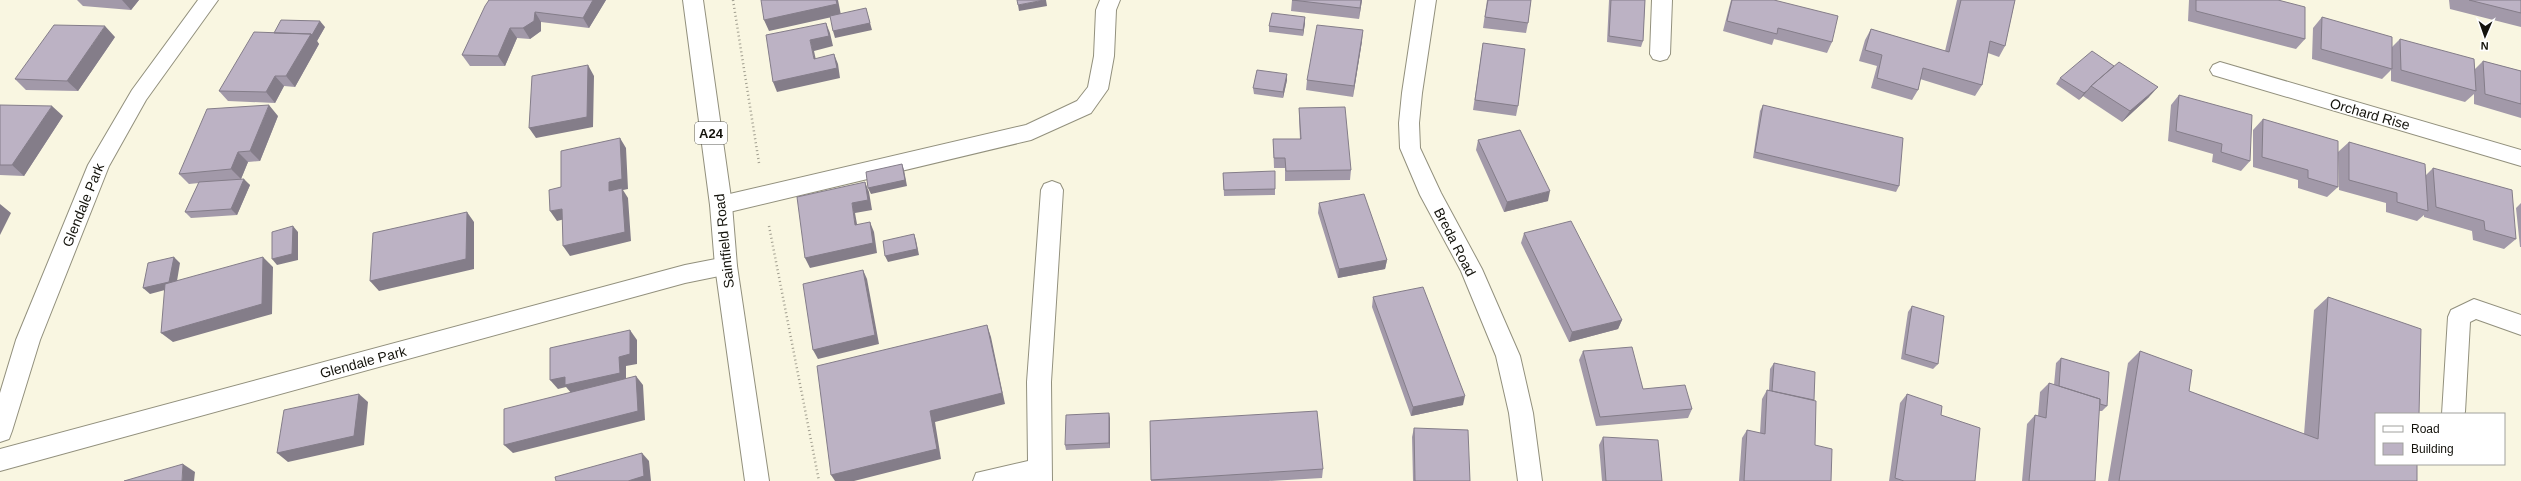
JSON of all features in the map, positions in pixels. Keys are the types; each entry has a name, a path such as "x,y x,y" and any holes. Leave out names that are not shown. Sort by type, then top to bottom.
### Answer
{"main road":[{"name":"Glendale Park","path":"0,431 28,340 98,165 139,95 188,24 208,0"},
{"name":"Saintfield Road","path":"693,0 721,205 726,266 756,481"},
{"path":"721,205 1031,132 1084,107 1098,89 1104,56 1106,10 1110,0"},
{"name":"Breda Road","path":"1426,0 1412,92 1409,123 1410,148 1431,195 1471,269 1508,356 1521,413 1530,481"},
{"path":"1660,54 1662,0"},
{"name":"Orchard Rise","path":"2220,70 2521,158"},
{"path":"985,481 1040,475 1039,382 1052,190"},
{"name":"Glendale Park","path":"0,460 685,274 726,266"},
{"path":"2453,412 2459,316 2474,310 2521,325"}],"path":[{"path":"733,0 764,195 819,481"}],"building":[{"path":"489,0 593,0 583,18 535,12 534,21 523,28 510,28 498,56 462,55"},
{"path":"761,0 836,0 837,4 764,20"},
{"path":"1017,0 1044,0 1018,5"},
{"path":"1292,0 1361,0 1360,8"},
{"path":"1488,0 1531,0 1528,23 1485,17"},
{"path":"1611,0 1645,0 1643,41 1609,36"},
{"path":"1732,0 1774,0 1838,16 1832,42 1778,28 1777,34 1727,21"},
{"path":"1961,0 2015,0 2005,46 1990,41 1982,85 1923,68 1918,90 1877,78 1882,55 1865,50 1871,29 1949,52"},
{"path":"2196,0 2278,0 2305,7 2305,39 2196,11"},
{"path":"2469,0 2521,0 2521,13"},
{"path":"866,8 870,23 833,31 830,16"},
{"path":"1272,13 1305,17 1303,30 1269,26"},
{"path":"2322,17 2392,37 2392,69 2321,49"},
{"path":"281,20 320,21 312,35 274,33"},
{"path":"826,23 829,36 810,40 814,59 834,54 837,68 773,82 766,35"},
{"path":"54,25 105,26 67,81 15,79"},
{"path":"1317,25 1363,30 1354,86 1307,80"},
{"path":"254,32 311,34 286,76 275,76 266,92 219,91"},
{"path":"2400,39 2474,59 2476,91 2401,70"},
{"path":"1483,43 1525,49 1518,106 1475,100"},
{"path":"2092,51 2114,66 2084,93 2060,78"},
{"path":"2483,61 2521,71 2521,104 2485,94"},
{"path":"2119,62 2158,87 2130,111 2091,86"},
{"path":"588,65 587,117 529,128 532,76"},
{"path":"1257,70 1287,74 1283,92 1253,88"},
{"path":"2179,95 2252,115 2250,161 2221,152 2222,144 2176,131"},
{"path":"0,105 52,106 12,165 0,165"},
{"path":"269,105 250,151 238,152 231,169 179,174 207,109"},
{"path":"1763,105 1903,138 1899,186 1755,152"},
{"path":"1345,107 1351,170 1286,171 1285,158 1274,158 1273,139 1301,139 1299,108"},
{"path":"2263,119 2338,141 2338,187 2308,178 2308,170 2262,157"},
{"path":"1520,130 1550,191 1507,202 1478,140"},
{"path":"620,138 622,179 609,182 609,191 622,188 625,232 563,246 562,209 550,211 549,190 561,187 561,151"},
{"path":"2349,142 2425,164 2428,211 2397,202 2397,193 2349,180"},
{"path":"902,164 905,180 868,188 866,172"},
{"path":"2433,168 2512,190 2516,239 2485,230 2484,221 2436,207"},
{"path":"1275,171 1275,189 1224,190 1223,173"},
{"path":"244,179 231,209 185,212 199,182"},
{"path":"865,182 868,200 852,203 855,225 870,222 873,243 805,258 797,197"},
{"path":"1364,194 1387,260 1339,269 1319,203"},
{"path":"467,212 466,259 370,281 373,233"},
{"path":"1571,221 1622,320 1572,332 1524,233"},
{"path":"293,226 292,254 272,259 272,232"},
{"path":"914,234 917,249 885,256 883,241"},
{"path":"174,257 169,282 143,288 148,263"},
{"path":"263,257 262,304 161,333 165,284"},
{"path":"863,270 875,335 813,350 803,284"},
{"path":"1423,287 1465,396 1413,407 1373,297"},
{"path":"2328,297 2421,329 2419,413 2375,413 2375,465 2417,465 2417,481 2119,481 2140,351 2192,370 2189,391 2318,439"},
{"path":"1912,306 1944,316 1938,364 1905,354"},
{"path":"987,325 1002,393 930,411 937,449 831,475 817,366"},
{"path":"630,330 630,354 619,357 620,373 565,385 565,377 550,380 550,348"},
{"path":"1632,347 1643,389 1685,385 1692,409 1600,417 1583,351"},
{"path":"2061,358 2109,372 2107,406 2100,404 2100,399 2059,386"},
{"path":"1774,363 1815,372 1814,400 1772,391"},
{"path":"636,376 638,411 504,445 504,409"},
{"path":"2049,383 2100,399 2095,481 2029,481 2035,415 2046,418"},
{"path":"1767,390 1816,401 1815,445 1832,449 1831,481 1744,481 1747,430 1765,434"},
{"path":"359,394 354,436 277,453 284,410"},
{"path":"1907,394 1942,406 1941,415 1980,428 1975,481 1904,481 1895,478"},
{"path":"1317,411 1323,469 1151,480 1150,421"},
{"path":"1109,413 1109,443 1065,445 1066,415"},
{"path":"1414,428 1468,430 1470,481 1415,481"},
{"path":"1603,437 1658,440 1662,481 1606,481"},
{"path":"642,453 644,476 628,481 556,481 555,477"},
{"path":"183,464 182,481 124,481"}]}
